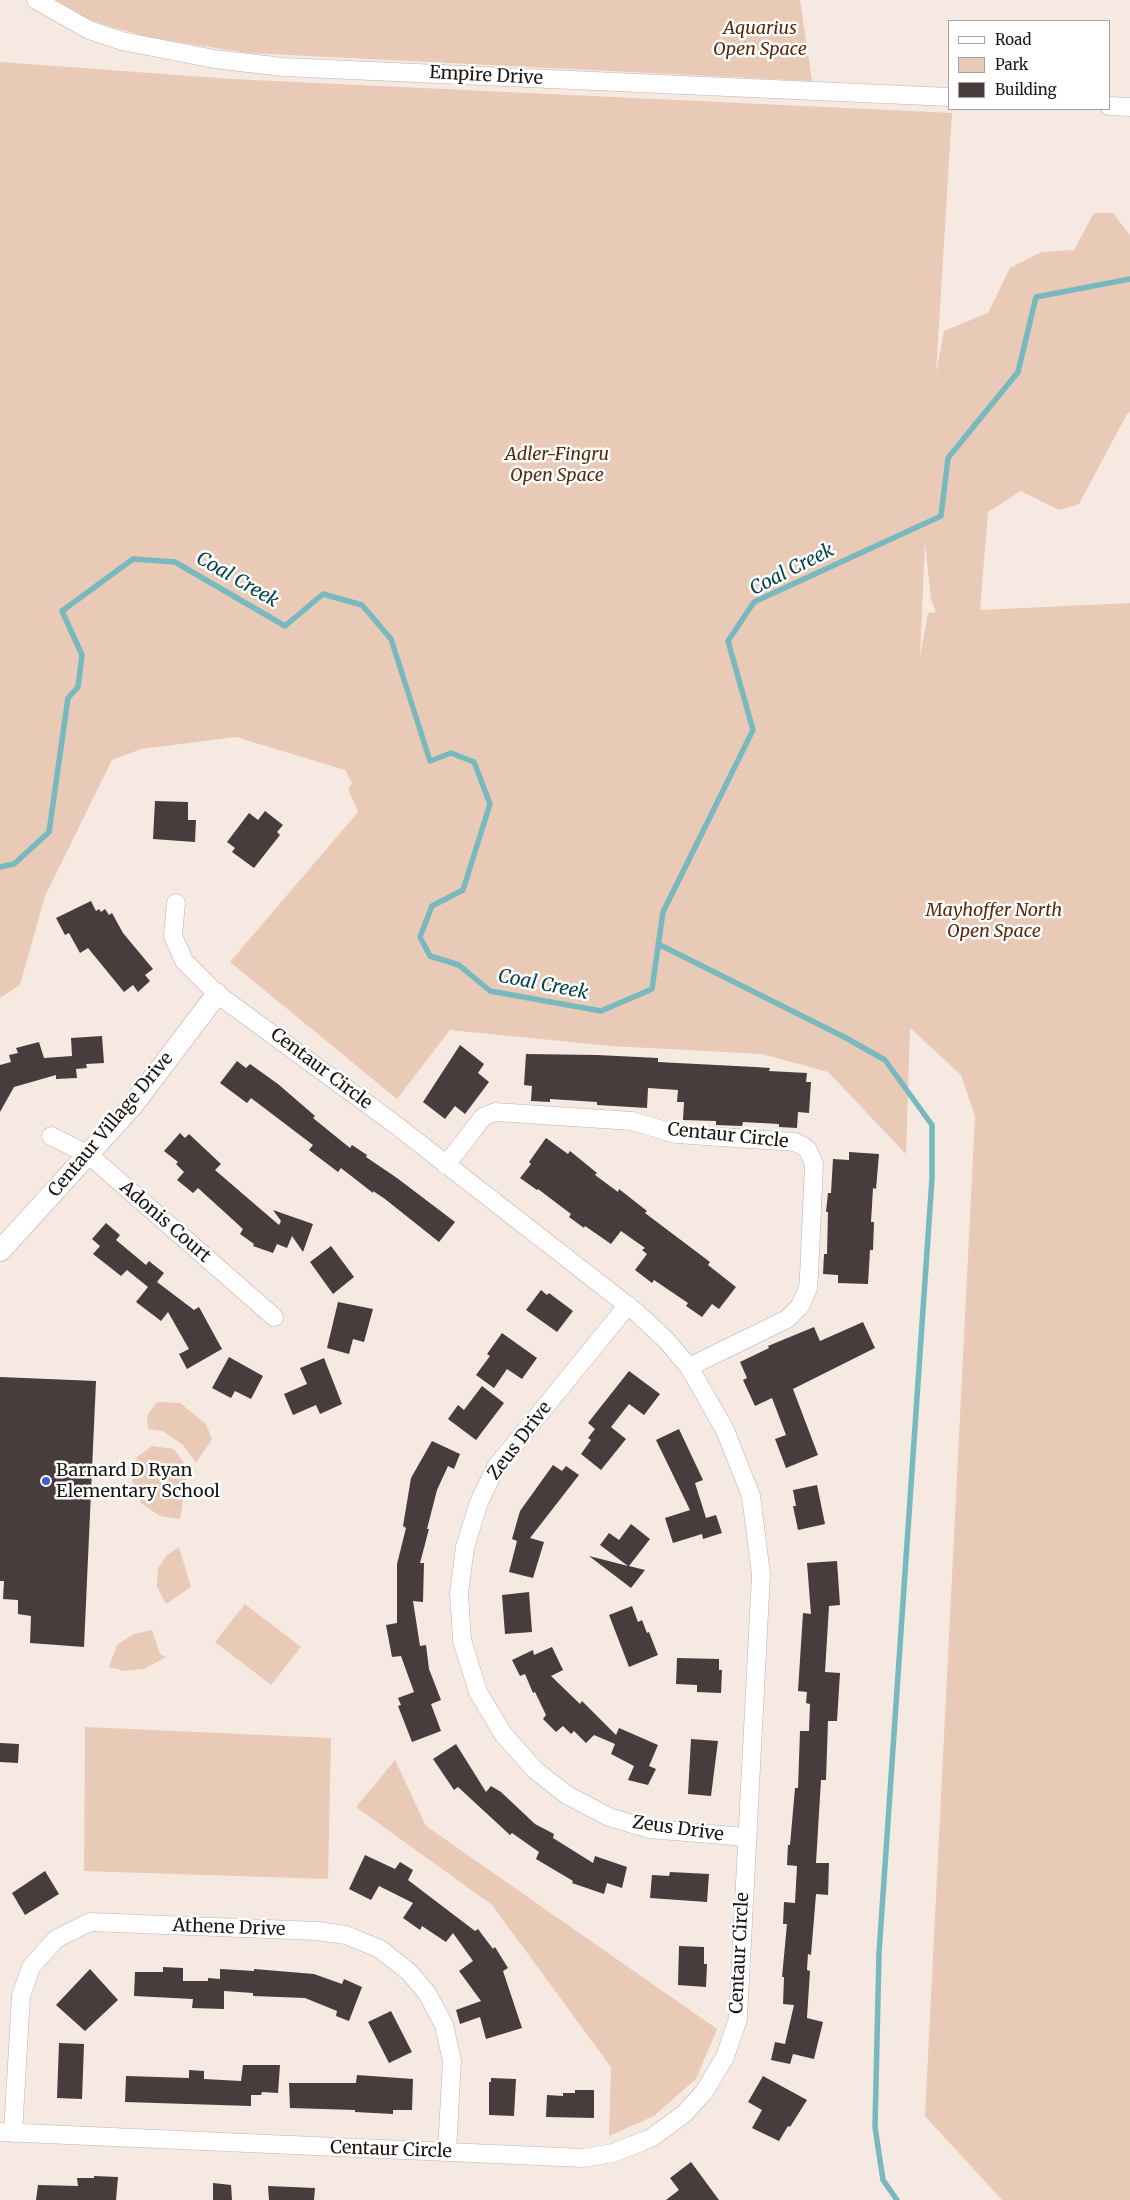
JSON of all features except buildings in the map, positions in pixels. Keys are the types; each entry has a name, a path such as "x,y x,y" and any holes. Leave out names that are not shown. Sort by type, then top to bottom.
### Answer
{"street":[{"name":"Empire Drive","path":"36,0 89,30 138,44 214,59 283,67 948,97"},
{"path":"1110,106 1130,108"},
{"name":"Centaur Circle","path":"6,2132 583,2158 613,2153 651,2138 684,2114 704,2092 725,2057 738,2019 761,1574 752,1496 725,1430 689,1367 666,1340 628,1305 361,1099 217,994 184,961 173,936 176,903"},
{"name":"Centaur Village Drive","path":"0,1251 132,1106 217,994"},
{"name":"Centaur Circle","path":"446,1165 483,1117 495,1112 632,1121 676,1134 795,1142 808,1150 814,1164 809,1276 808,1288 800,1306 787,1319 689,1367"},
{"name":"Adonis Court","path":"51,1136 89,1155 274,1317"},
{"name":"Zeus Drive","path":"628,1305 496,1468 479,1502 465,1546 459,1593 462,1640 478,1692 503,1734 535,1770 567,1795 609,1817 649,1829 746,1837"},
{"name":"Athene Drive","path":"6,2132 21,1996 31,1967 56,1939 90,1922 317,1931 346,1935 380,1949 409,1972 427,1993 444,2025 452,2061 447,2151"}],"green space":[{"name":"Aquarius Open Space","path":"55,0 800,0 812,81 248,53 151,38 88,20"},
{"name":"Adler-Fingru Open Space","path":"0,62 232,79 952,113 936,373 944,331 988,313 1010,268 1041,252 1074,250 1094,213 1113,213 1130,235 1130,412 1127,414 1079,504 1059,510 1021,491 988,512 980,610 1130,603 1130,2200 1002,2200 925,2116 975,1116 961,1075 910,1028 906,1154 828,1072 762,1054 611,1046 450,1030 397,1099 230,962 358,812 348,789 352,783 345,770 236,737 141,749 112,760 45,896 20,985 0,998","holes":["925,542 931,600 936,612 928,613 920,657"]},
{"path":"157,1402 180,1403 206,1424 212,1439 196,1463 183,1445 163,1431 148,1429 147,1416"},
{"path":"152,1446 174,1449 188,1469 180,1519 160,1516 141,1503 132,1479 137,1457"},
{"path":"179,1547 191,1587 166,1604 157,1587 158,1568 167,1555"},
{"path":"245,1604 301,1647 271,1685 215,1642"},
{"path":"152,1630 160,1654 166,1657 144,1669 124,1671 109,1667 117,1645 134,1634"},
{"path":"85,1727 331,1738 328,1879 84,1871"},
{"path":"395,1760 426,1826 717,2029 696,2079 654,2116 609,2136 611,2067 492,1905 356,1807"}],"waterway":[{"name":"Coal Creek","path":"0,867 14,864 49,832 68,698 78,687 82,655 62,611 133,559 175,562 285,626 323,594 362,605 391,639 430,761 451,753 474,762 490,804 463,890 432,906 420,937 430,956 459,965 490,991 601,1011 652,989 663,912 753,730 728,641 754,602 941,516 948,458 1018,372 1036,297 1130,279"},
{"path":"658,944 846,1038 885,1060 932,1125 932,1178 879,1953 875,2127 883,2180 897,2200"}],"place":[{"name":"Barnard D Ryan Elementary School","path":"46,1481"}],"park label":[{"name":"Mayhoffer North Open Space","path":"994,921"}]}
